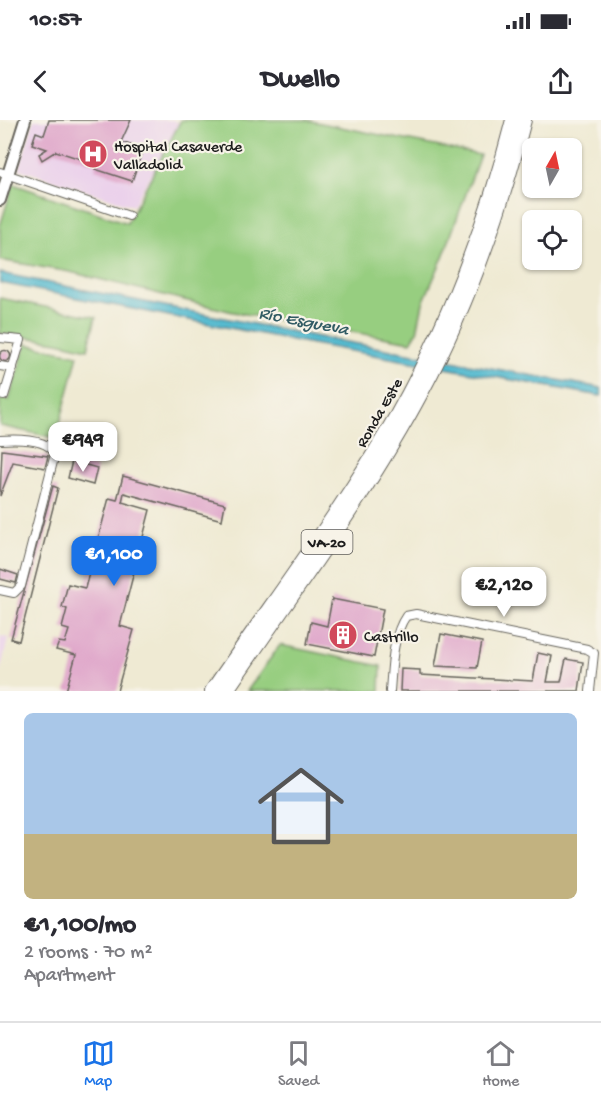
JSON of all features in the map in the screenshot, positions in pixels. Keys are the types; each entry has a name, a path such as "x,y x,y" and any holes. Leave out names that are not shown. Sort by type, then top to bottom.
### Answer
{"highway":[{"name":"Ronda Este","path":"442,339 482,226 513,120"},
{"name":"Ronda Este","path":"226,691 371,477 475,279 503,200 524,120"},
{"name":"Ronda Este","path":"212,691 417,390"}],"street":[{"path":"0,200 4,174 25,120"},
{"path":"4,174 129,216"},
{"path":"0,338 21,340 2,396"},
{"path":"0,366 13,368"},
{"path":"0,440 25,440 47,446 55,454 21,586 14,593 0,590"},
{"path":"390,691 392,667 401,623 406,616 416,614 583,647 594,653 590,691"}],"shaded area":[{"name":"Hospital Casaverde Valladolid","path":"34,120 172,120 180,123 133,206 19,169"},
{"path":"0,636 8,638 0,672"}],"green space":[{"path":"181,120 306,120 480,155 443,257 423,303 417,332 411,342 233,312 70,272 0,260 0,226 13,184 127,223"},
{"path":"0,298 96,317 88,349 0,333"},
{"path":"26,344 78,355 56,438 0,426 0,399 9,400"},
{"path":"280,645 381,666 380,691 247,691"}],"water":[{"path":"0,273 314,336 601,388 601,396 312,344 0,283"}],"building":[{"path":"49,120 131,120 121,142 143,149 132,181 95,169 96,164 56,151 42,160 39,154 47,149 32,144 36,132 44,135"},
{"path":"5,351 9,352 9,360 5,361 1,360 0,356 1,352"},
{"path":"2,450 48,456 45,468 13,462 0,496"},
{"path":"72,461 97,468 93,485 68,478"},
{"path":"123,476 225,504 222,520 124,493 122,502 150,510 120,626 134,630 117,691 66,691 76,655 56,650 59,642 65,643 69,630 62,628 67,609 62,607 68,584 85,588 109,498 117,500"},
{"path":"53,486 58,488 19,641 11,639"},
{"path":"0,569 18,575 16,583 0,579"},
{"name":"Castrillo","path":"332,599 383,609 374,657 307,644 311,622 327,626"},
{"path":"441,634 482,642 477,668 435,666"},
{"path":"538,653 552,656 547,682 561,682 566,659 583,662 579,691 400,691 401,669 420,670 420,675 533,681"}],"place":[{"name":"Hospital Casaverde Valladolid","path":"93,154"},
{"name":"Castrillo","path":"343,635"}],"water label":[{"name":"Río Esgueva","path":"304,320"}]}
